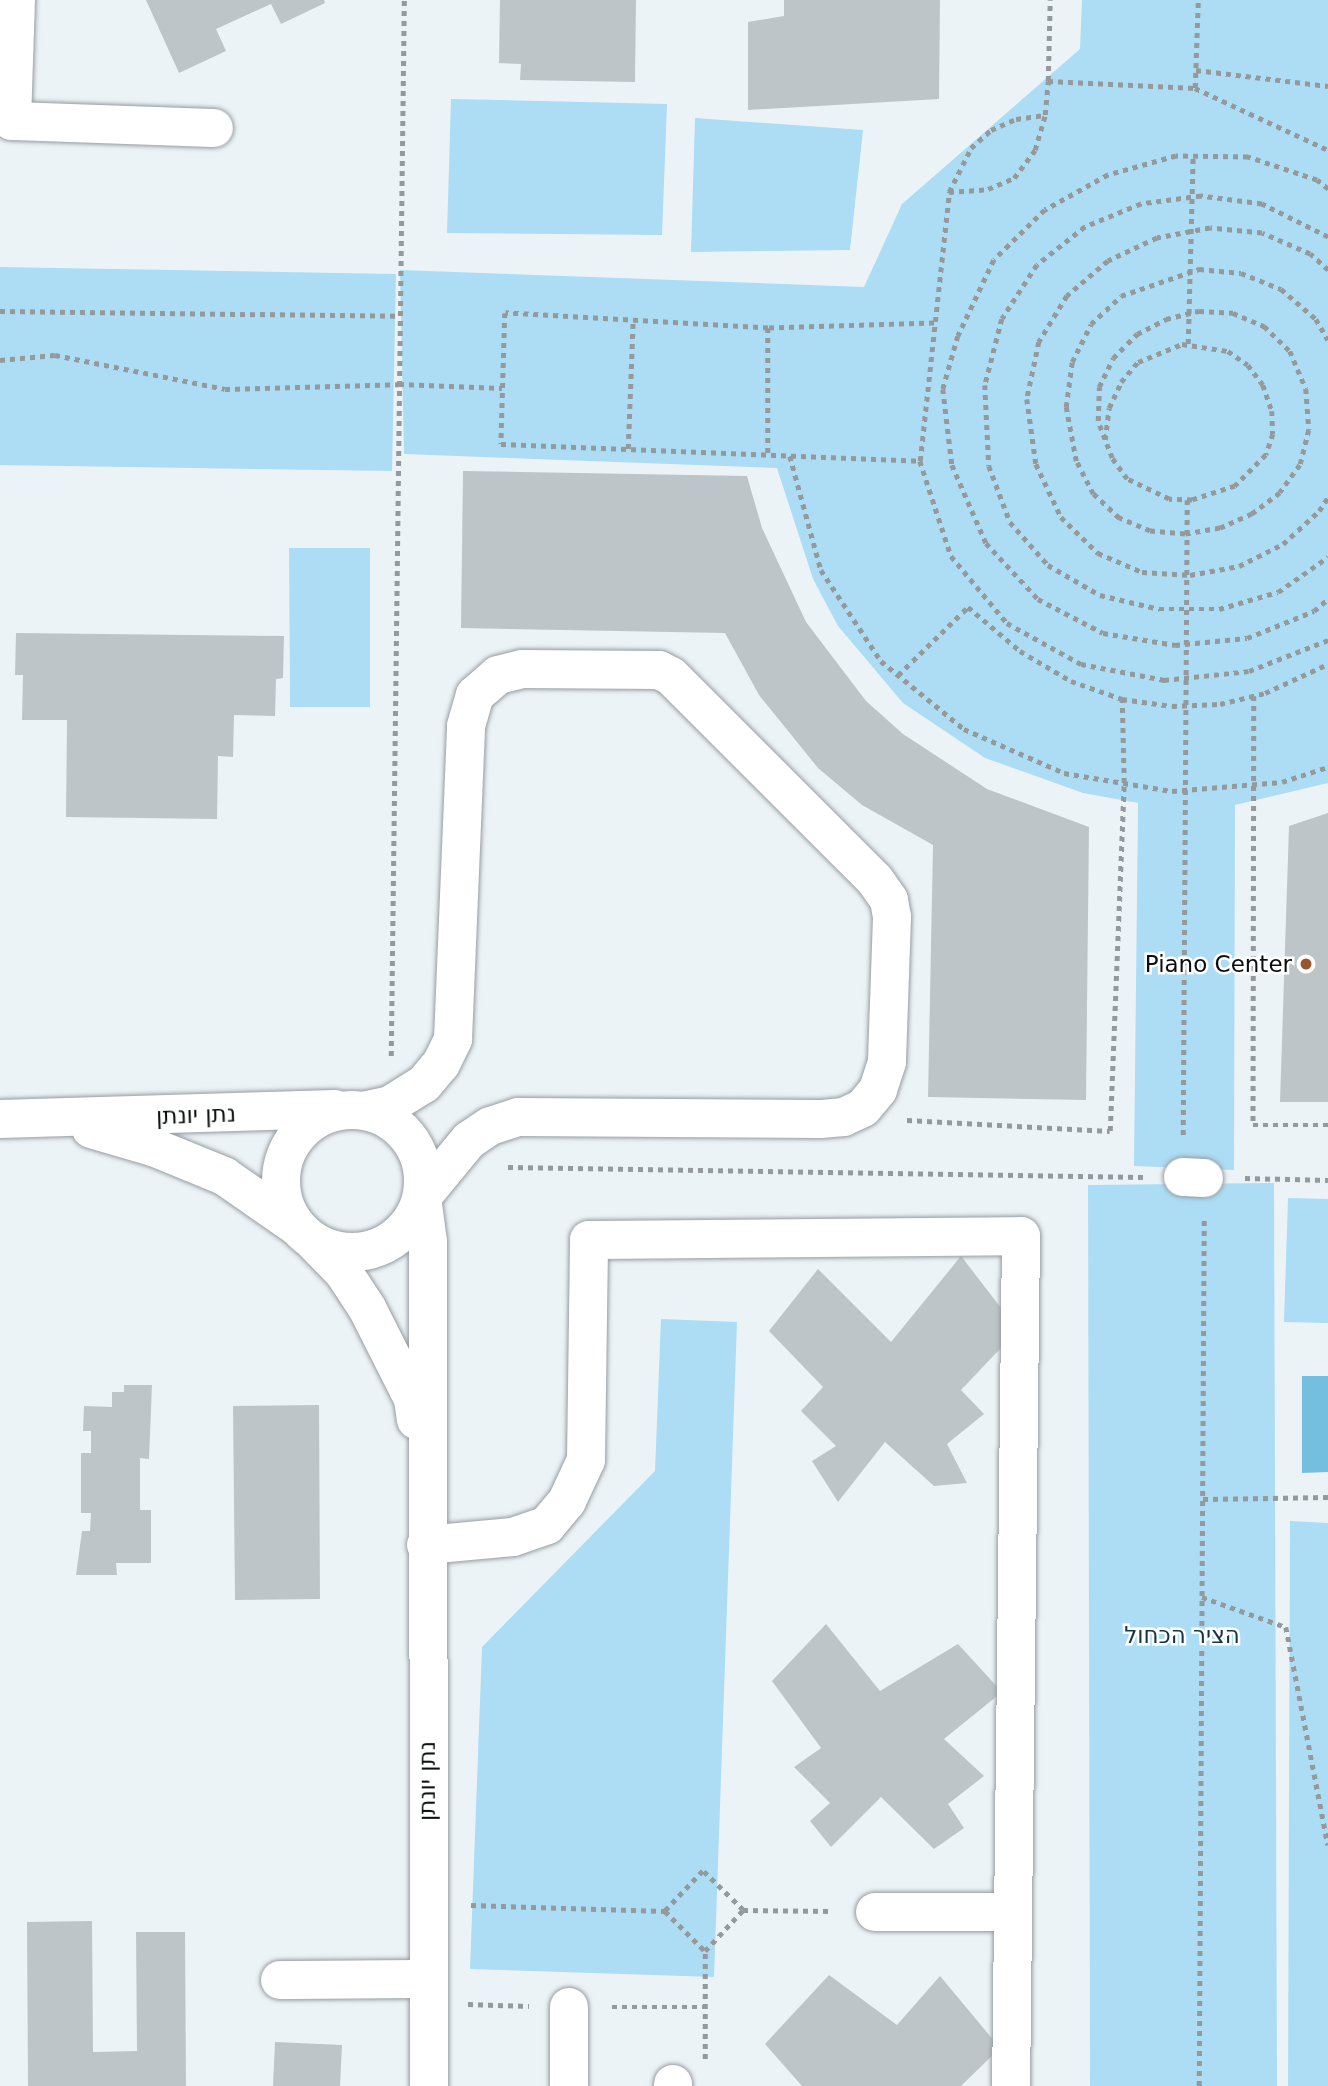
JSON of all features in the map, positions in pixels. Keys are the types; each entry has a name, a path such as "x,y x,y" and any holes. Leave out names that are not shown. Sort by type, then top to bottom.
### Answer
{"street":[{"path":"16,0 12,121 214,128"},
{"path":"659,670 681,686 875,880 889,900 892,917 887,1062 871,1100 844,1117 517,1117 478,1132 422,1197 413,1220 395,1239 362,1252 337,1251 305,1234 282,1192 285,1155 298,1133 317,1118 366,1108 433,1074 448,1052 456,1024 465,738 475,695 489,681 509,671 659,670"},
{"path":"366,1108 390,1119 415,1143 423,1167 422,1197"},
{"name":"נתן יונתן","path":"0,1119 52,1120 366,1108"},
{"name":"נתן יונתן","path":"52,1120 153,1147 224,1176 305,1234 344,1273 393,1355 413,1399 426,1475"},
{"name":"נתן יונתן","path":"422,1197 428,1242 426,1545 429,2086"},
{"path":"426,1545 513,1537 547,1525 567,1501 586,1460 589,1240 1021,1236 1011,1912 1012,2086"},
{"path":"875,1912 1011,1912"},
{"path":"281,1980 428,1979"},
{"path":"569,2007 569,2086"}],"path":[{"path":"366,1108 399,384 404,0"},
{"path":"949,191 988,189 1014,178 1035,150 1045,115 1050,0"},
{"path":"1195,88 1198,0"},
{"path":"1196,70 1328,86"},
{"path":"1048,81 1195,88 1328,150"},
{"path":"1045,115 1016,119 991,130 971,148 949,191 920,461 951,556 1007,623 1081,664 1164,680 1249,671 1328,640"},
{"path":"1328,188 1317,180 1248,157 1176,156 1108,175 1045,210 994,260 958,336 943,389 952,465 986,543 1038,599 1103,633 1185,645 1247,638 1314,611 1328,599"},
{"path":"1188,344 1193,157"},
{"path":"1328,237 1262,204 1192,198 1141,204 1085,227 1037,265 1002,319 985,385 989,466 1010,522 1041,557 1100,595 1159,609 1219,609 1278,592 1328,557"},
{"path":"1328,270 1310,254 1262,233 1210,228 1157,238 1108,261 1067,296 1040,342 1027,399 1036,464 1061,517 1098,553 1142,572 1186,575 1239,566 1283,544 1319,511 1328,497"},
{"path":"1105,440 1109,408 1121,382 1138,362 1158,350 1188,344 1228,351 1248,365 1263,385 1272,411 1273,434 1266,455 1236,486 1187,499 1147,492 1127,479 1105,440 1098,421 1099,387 1113,358 1137,334 1166,319 1189,314 1233,313 1273,334 1290,351 1306,389 1310,430 1300,465 1280,493 1252,514 1220,528 1186,533 1150,531 1129,522 1093,494 1076,461 1066,407 1072,362 1091,324 1121,296 1189,271 1241,273 1281,289 1316,320 1328,340"},
{"path":"0,311 400,316"},
{"path":"920,461 501,444 505,313 768,328 934,323"},
{"path":"628,449 633,320"},
{"path":"768,328 768,455"},
{"path":"0,360 55,355 225,389 399,384 502,388"},
{"path":"790,456 821,570 881,661 964,729 1064,773 1184,790 1282,782 1328,767"},
{"path":"1187,499 1184,790 1203,1499 1199,2086"},
{"path":"898,676 968,607 1020,651 1071,681 1122,699 1184,705 1254,696 1328,664"},
{"path":"1254,696 1253,1125 1328,1125"},
{"path":"844,1117 1110,1131 1124,783 1122,699"},
{"path":"447,1166 1328,1180"},
{"path":"1203,1499 1328,1497"},
{"path":"1202,1597 1286,1627 1328,1845"},
{"path":"665,1911 703,1871 743,1910 875,1912"},
{"path":"428,1904 665,1911 705,1951"},
{"path":"683,2081 705,1951 743,1910"}],"green space":[{"path":"1082,0 1328,0 1328,783 1235,805 1234,1170 1134,1166 1138,803 1083,793 985,758 903,703 838,626 813,579 777,468 404,454 400,270 864,287 902,204 1080,49"},
{"path":"451,99 667,104 662,235 447,233"},
{"path":"695,118 863,130 850,250 691,252"},
{"path":"0,267 396,274 392,471 0,465"},
{"path":"289,548 370,548 370,707 290,707"},
{"name":"הציר הכחול","path":"1274,1183 1277,2086 1090,2086 1088,1185"},
{"path":"1288,1198 1328,1199 1328,1323 1284,1322"},
{"path":"661,1319 737,1322 714,1977 470,1969 482,1647 655,1471"},
{"path":"1290,1521 1328,1523 1328,2086 1288,2086"}],"shaded area":[{"path":"1302,1376 1328,1376 1328,1472 1302,1473"}],"building":[{"path":"146,0 324,0 325,3 281,24 271,4 216,29 226,51 179,73"},
{"path":"500,0 636,0 635,82 520,80 521,64 499,63"},
{"path":"784,0 940,0 939,99 748,110 748,22 784,16"},
{"path":"463,471 747,476 762,528 806,622 866,701 903,734 987,789 1089,827 1086,1100 928,1097 933,845 862,805 818,768 759,695 725,633 461,628"},
{"path":"16,633 284,636 283,678 276,679 275,716 234,715 233,757 218,756 217,819 66,817 67,720 22,720 23,675 15,675"},
{"name":"Piano Center","path":"1328,813 1328,1102 1280,1102 1289,826"},
{"path":"961,1256 1018,1330 961,1390 984,1414 947,1444 967,1483 934,1486 885,1442 838,1502 812,1461 836,1446 801,1411 823,1387 769,1331 818,1269 891,1342"},
{"path":"124,1385 152,1385 149,1459 140,1458 140,1510 151,1510 151,1563 116,1563 117,1575 76,1575 82,1531 90,1531 91,1513 81,1513 81,1453 91,1453 91,1431 83,1431 84,1406 112,1407 112,1392 124,1392"},
{"path":"319,1405 320,1599 235,1600 233,1406"},
{"path":"826,1624 880,1691 958,1644 1002,1692 944,1739 984,1776 948,1804 964,1828 934,1849 881,1797 831,1847 810,1821 830,1803 794,1767 821,1748 772,1681"},
{"path":"92,1921 93,2052 137,2051 136,1932 185,1932 186,2086 28,2086 27,1922"},
{"path":"829,1975 897,2025 940,1976 1000,2048 961,2086 802,2086 765,2044"},
{"path":"275,2042 342,2045 340,2086 273,2086"}],"place":[{"name":"Piano Center","path":"1306,964"}]}
